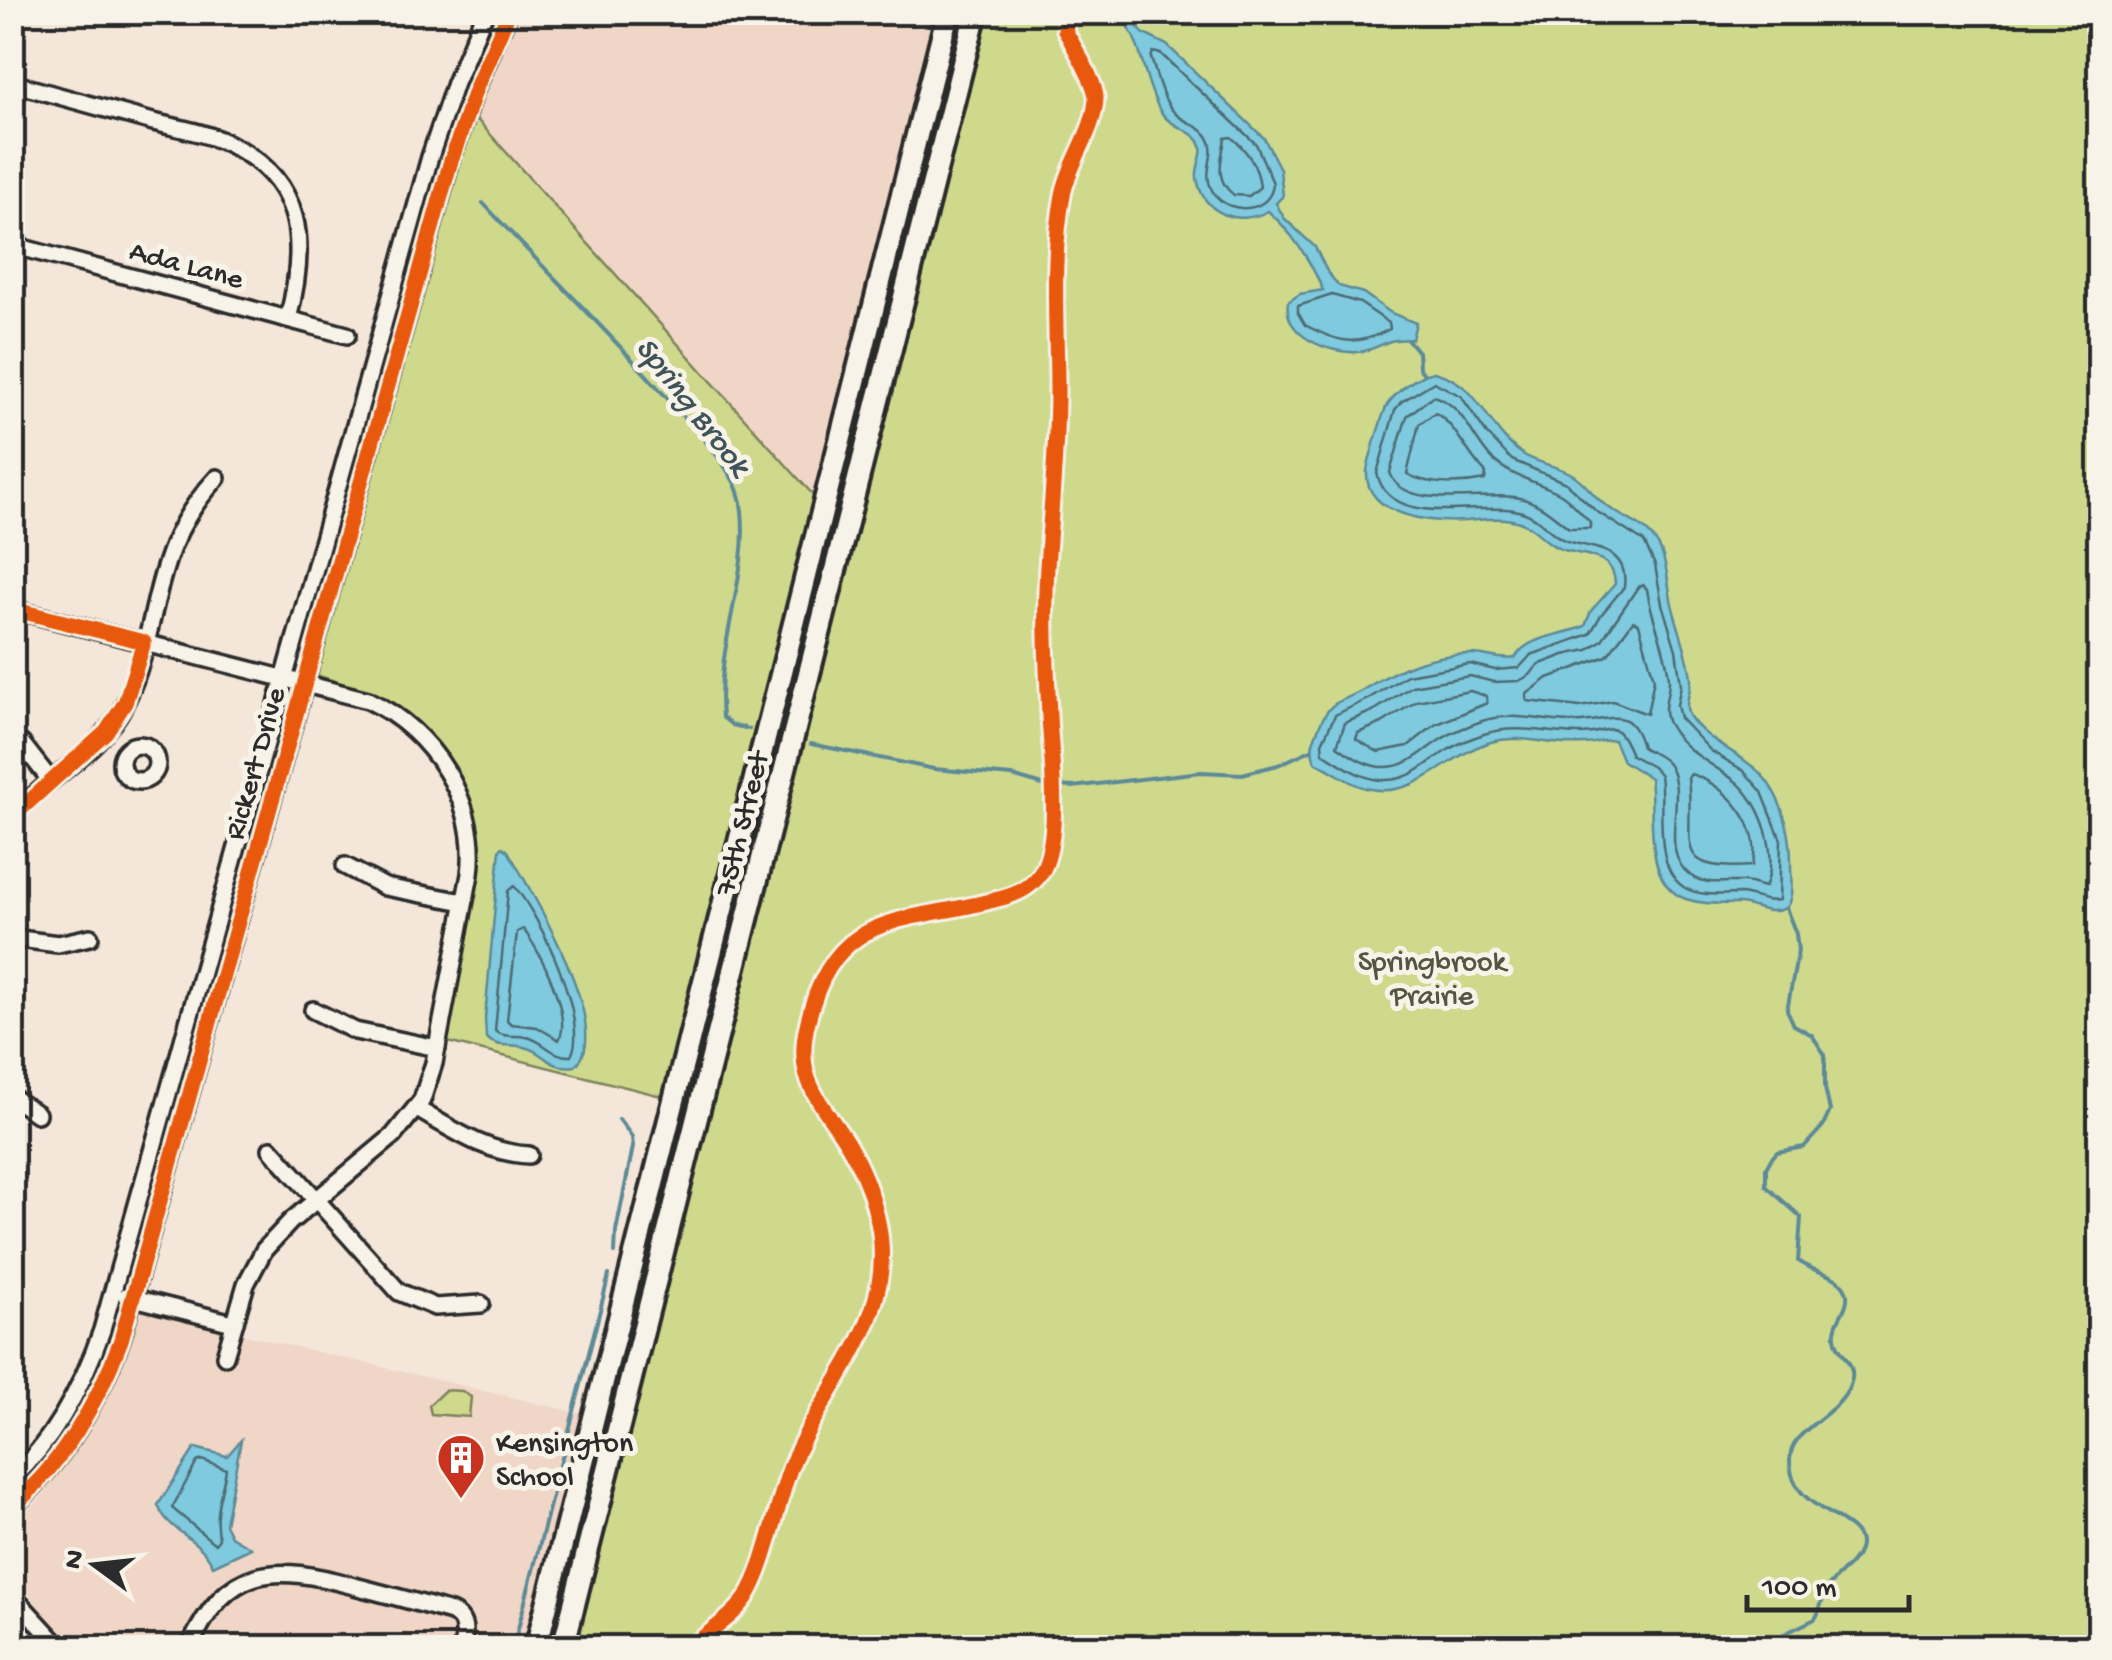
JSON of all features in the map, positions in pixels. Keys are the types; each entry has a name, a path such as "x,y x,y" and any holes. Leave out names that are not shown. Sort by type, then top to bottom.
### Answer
{"main road":[{"name":"75th Street","path":"536,1648 948,12"},
{"name":"75th Street","path":"563,1648 976,12"}],"street":[{"name":"Rickert Drive","path":"12,1479 44,1444 76,1394 92,1357 430,157 485,12"},
{"name":"Rickert Drive","path":"12,1508 43,1477 81,1426 110,1369 456,146 509,12"},
{"path":"12,83 220,140 255,160 280,188 298,230 299,274 288,319"},
{"name":"Ada Lane","path":"12,245 346,335"},
{"path":"12,818 106,732 125,703 160,576 180,526 194,502 217,478"},
{"path":"12,609 346,692 379,705 406,725 440,764 462,798 470,826 472,858 437,1048 416,1109 392,1136 315,1200 264,1250 246,1284 225,1356"},
{"path":"106,732 126,752"},
{"path":"22,744 50,781"},
{"path":"345,866 385,887 464,902"},
{"path":"12,938 58,944 90,937"},
{"path":"313,1010 355,1031 437,1048"},
{"path":"12,1097 37,1114"},
{"path":"416,1109 485,1147 507,1154 530,1155"},
{"path":"271,1149 399,1292 435,1307 481,1304"},
{"path":"112,1292 233,1323"},
{"path":"189,1648 208,1614 230,1590 256,1576 284,1571 312,1574 451,1612 464,1626 462,1648"},
{"path":"12,1595 61,1648"}],"shaded area":[{"path":"516,13 936,13 814,496 473,115"},
{"path":"138,1310 583,1414 525,1647 80,1647 51,1623 13,1573 12,1524 38,1501 89,1432 123,1361"}],"green space":[{"path":"955,13 969,13 557,1647 551,1648 572,1566 591,1457"},
{"name":"Springbrook Prairie","path":"988,13 2099,13 2099,1647 573,1648"},
{"path":"456,114 323,582 397,290 451,118"},
{"path":"473,115 814,496 665,1097 444,1041 478,851 469,800 460,782 399,710 368,692 316,675"},
{"path":"262,780 242,880 147,1211 173,1100"},
{"path":"445,1390 462,1391 471,1397 469,1417 431,1414 429,1405"}],"water":[{"path":"1117,13 1124,13 1144,34 1167,45 1264,138 1280,169 1283,196 1276,203 1284,218 1315,247 1339,286 1363,293 1391,313 1416,323 1412,339 1346,352 1322,346 1300,333 1288,314 1288,302 1300,294 1323,290 1312,268 1293,237 1268,211 1257,216 1234,217 1206,201 1197,178 1200,145 1161,112 1133,35"},
{"path":"1434,372 1463,386 1521,453 1575,476 1604,504 1644,529 1656,542 1690,668 1689,715 1708,736 1759,772 1775,795 1786,822 1791,893 1786,908 1768,911 1740,904 1700,902 1672,891 1663,879 1653,846 1650,778 1623,761 1614,740 1588,744 1514,739 1491,742 1419,781 1388,790 1356,785 1315,762 1314,739 1324,716 1338,702 1403,668 1427,660 1469,654 1515,658 1537,640 1585,626 1591,611 1615,584 1610,567 1604,562 1557,547 1520,522 1420,518 1389,508 1377,498 1369,486 1367,471 1387,405 1408,384"},
{"path":"503,847 550,926 578,992 585,1022 585,1048 575,1066 558,1065 531,1049 500,1045 486,1038"},
{"path":"241,1440 225,1524 231,1536 251,1548 213,1566 201,1549 169,1522 158,1505 195,1448 227,1456"}],"waterway":[{"name":"Spring Brook","path":"483,203 645,373 709,445 737,488 743,536 723,665 722,717 732,725 749,729"},
{"path":"1408,340 1418,352 1419,368 1424,374"},
{"name":"Spring Brook","path":"811,744 934,769 1012,776 1043,785 1072,787 1201,772 1242,774 1278,765 1311,750"},
{"name":"Spring Brook","path":"1773,1648 1782,1635 1815,1619 1829,1585 1859,1550 1859,1538 1853,1529 1802,1493 1793,1479 1790,1460 1799,1438 1848,1391 1852,1372 1835,1337 1847,1300 1844,1287 1833,1277 1798,1261 1801,1217 1766,1186 1766,1168 1771,1159 1777,1152 1804,1147 1823,1126 1830,1111 1825,1055 1812,1035 1794,1025 1787,1010 1798,951 1786,908"},
{"path":"615,1253 633,1147 632,1137 619,1119"},
{"path":"513,1648 609,1275"}],"cycle path":[{"path":"12,1508 48,1471 77,1430 121,1340 450,164 476,88 509,12"},
{"path":"690,1648 734,1612 753,1585 791,1466 856,1348 878,1287 882,1253 871,1195 805,1068 808,1021 820,984 836,958 855,939 903,919 1014,894 1037,879 1047,858 1054,797 1046,604 1057,412 1057,243 1066,183 1091,122 1096,98 1065,30 1069,12"},
{"path":"12,609 144,642 125,703 106,732 12,817"}],"place":[{"name":"Kensington School","path":"461,1500"}]}
